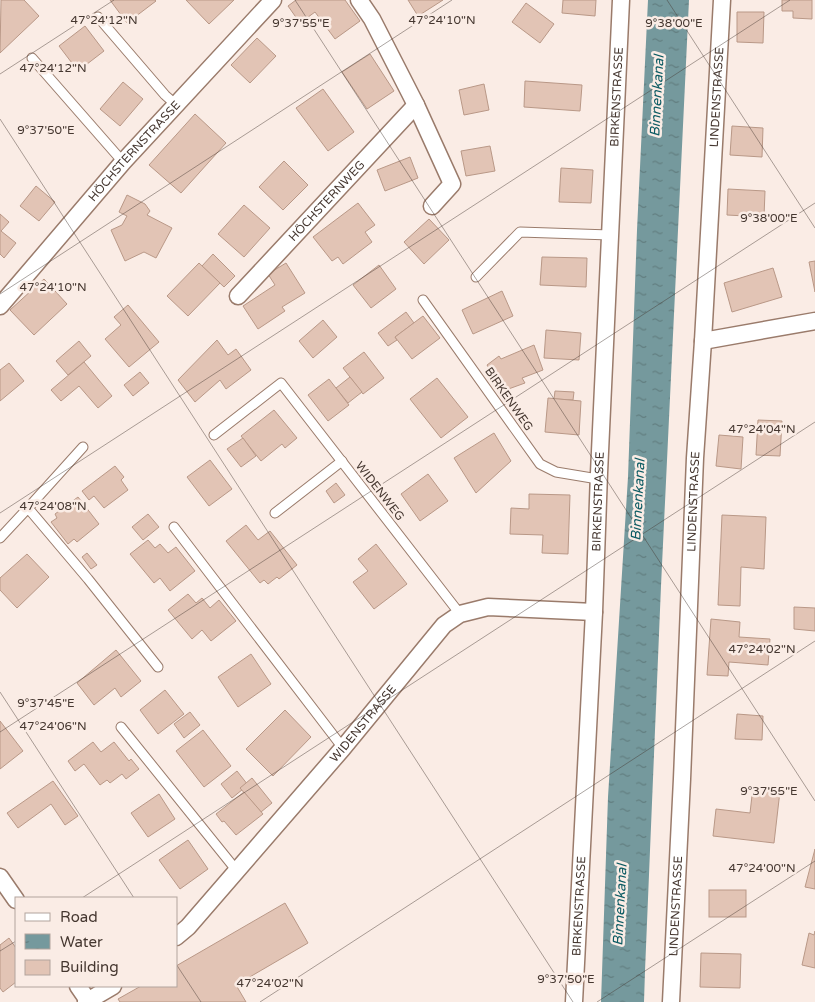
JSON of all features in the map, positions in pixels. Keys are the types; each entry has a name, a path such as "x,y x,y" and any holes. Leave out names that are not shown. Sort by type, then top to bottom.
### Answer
{"street":[{"name":"HÖCHSTERNSTRASSE","path":"0,306 175,104 273,0"},
{"name":"BIRKENSTRASSE","path":"574,1002 594,612 598,479 621,0"},
{"name":"LINDENSTRASSE","path":"672,1002 695,458 722,0"},
{"path":"363,2 416,105 452,184 432,206"},
{"name":"HÖCHSTERNWEG","path":"238,296 416,105"},
{"path":"703,340 815,321"},
{"name":"WIDENSTRASSE","path":"178,935 188,927 343,748 444,625 460,614 488,607 594,612"},
{"path":"0,877 15,899"},
{"path":"79,987 87,1002 111,987"}],"lane":[{"path":"98,17 165,95 175,104"},
{"path":"32,58 124,162"},
{"path":"476,277 520,232 610,235"},
{"name":"BIRKENWEG","path":"423,300 540,464 556,472 598,479"},
{"name":"WIDENWEG","path":"214,435 281,383 460,614"},
{"path":"0,538 83,447"},
{"path":"275,513 342,462"},
{"path":"28,508 88,579 158,667"},
{"path":"174,527 343,748"},
{"path":"121,728 237,871"}],"water":[{"name":"Binnenkanal","path":"648,0 689,0 661,586 644,1002 601,1002 608,797 628,477"}],"building":[{"path":"1,0 24,0 39,16 0,53"},
{"path":"110,0 155,0 156,1 127,23"},
{"path":"186,0 234,0 209,24"},
{"path":"296,0 345,0 360,21 335,39 315,12 300,23 288,6"},
{"path":"408,0 443,0 418,16"},
{"path":"563,0 596,0 595,16 562,13"},
{"path":"782,0 812,0 812,19 793,18 793,11 782,11"},
{"path":"526,3 554,24 540,43 512,22"},
{"path":"737,12 764,12 763,43 737,42"},
{"path":"85,26 104,51 78,71 59,46"},
{"path":"257,38 276,56 250,83 231,65"},
{"path":"370,54 394,91 367,109 342,72"},
{"path":"525,81 582,85 580,111 524,107"},
{"path":"123,82 143,99 120,126 100,109"},
{"path":"484,84 489,110 464,115 459,90"},
{"path":"323,89 354,132 328,151 296,108"},
{"path":"195,114 226,143 181,193 149,165"},
{"path":"732,126 763,128 762,157 730,155"},
{"path":"490,146 495,171 466,176 461,151"},
{"path":"410,157 418,178 385,191 377,170"},
{"path":"284,161 308,185 283,210 259,187"},
{"path":"561,168 593,170 591,203 559,202"},
{"path":"36,186 55,202 39,221 20,206"},
{"path":"728,189 765,191 764,217 727,215"},
{"path":"127,195 145,204 150,211 147,215 172,228 156,258 144,252 125,261 111,230 122,225 127,216 119,212"},
{"path":"358,203 375,225 365,232 372,242 343,264 338,257 332,261 313,237"},
{"path":"244,205 270,228 244,257 218,234"},
{"path":"0,214 9,222 1,231 16,243 4,258 0,254"},
{"path":"429,219 449,240 424,264 404,242"},
{"path":"213,254 235,276 224,287 202,266"},
{"path":"542,257 587,258 586,287 540,285"},
{"path":"815,261 815,292 809,262"},
{"path":"199,263 220,283 188,316 167,296"},
{"path":"286,263 305,293 282,307 285,311 258,329 243,306 275,285 268,274"},
{"path":"379,265 396,289 371,308 353,285"},
{"path":"773,268 782,297 732,312 724,283"},
{"path":"44,279 67,304 34,335 10,310"},
{"path":"502,291 513,316 473,334 462,310"},
{"path":"128,305 159,342 129,367 105,339 121,325 114,317"},
{"path":"406,312 414,323 395,337 397,340 388,346 378,333"},
{"path":"423,316 440,338 412,359 395,337"},
{"path":"323,320 337,337 313,358 299,341"},
{"path":"546,330 581,333 579,360 544,358"},
{"path":"217,340 228,355 236,349 251,370 226,389 220,380 195,402 178,380"},
{"path":"79,341 91,356 68,375 56,361"},
{"path":"534,345 543,370 522,378 525,383 503,391 487,365 499,356 501,359"},
{"path":"364,352 384,378 363,394 343,368"},
{"path":"84,362 112,396 98,408 79,386 61,401 51,390"},
{"path":"9,363 24,381 0,401 0,370"},
{"path":"140,372 149,383 133,396 124,385"},
{"path":"350,377 362,392 348,403 336,388"},
{"path":"437,378 468,417 441,438 410,399"},
{"path":"329,379 349,405 328,421 308,395"},
{"path":"555,391 574,392 573,400 554,399"},
{"path":"548,398 581,401 579,435 545,432"},
{"path":"274,410 297,438 285,448 282,444 261,461 241,436"},
{"path":"758,420 782,421 780,456 756,455"},
{"path":"494,433 511,461 476,493 454,458"},
{"path":"719,435 743,437 741,469 716,466"},
{"path":"243,438 256,456 241,467 227,449"},
{"path":"210,460 232,489 209,506 187,477"},
{"path":"115,466 124,477 121,480 128,490 104,508 94,496 89,500 82,491"},
{"path":"428,474 448,501 420,521 401,494"},
{"path":"336,483 345,495 334,503 326,491"},
{"path":"529,494 570,495 568,554 542,553 543,535 510,534 511,508 529,509"},
{"path":"78,497 99,524 77,542 74,539 68,544 51,522 57,518 55,514"},
{"path":"148,514 159,527 143,540 132,527"},
{"path":"722,515 766,517 764,569 741,567 740,606 718,605"},
{"path":"246,525 258,540 270,531 297,565 279,579 277,577 268,584 264,580 260,583 226,541"},
{"path":"148,540 155,548 160,544 168,553 176,547 195,571 170,591 160,578 154,583 130,554"},
{"path":"376,544 407,584 374,609 353,582 368,571 358,559"},
{"path":"87,553 97,565 91,569 82,557"},
{"path":"27,554 49,577 17,608 0,590 0,578"},
{"path":"188,594 196,603 202,598 210,608 219,600 236,621 211,641 202,630 192,639 168,610"},
{"path":"794,607 815,608 815,631 794,629"},
{"path":"711,619 740,622 739,637 770,639 768,665 729,662 728,676 707,675"},
{"path":"116,650 141,681 121,697 115,688 94,705 77,683"},
{"path":"251,654 271,684 238,707 218,677"},
{"path":"165,690 184,714 158,734 140,710"},
{"path":"285,710 311,737 273,776 246,749"},
{"path":"190,712 200,725 184,738 174,724"},
{"path":"737,714 763,716 762,740 735,739"},
{"path":"0,721 23,751 0,769"},
{"path":"203,730 231,766 204,787 176,751"},
{"path":"93,742 101,752 114,742 129,761 131,759 139,769 126,779 122,774 110,783 107,780 100,785 84,764 75,771 68,761"},
{"path":"237,771 248,785 232,798 221,784"},
{"path":"252,778 272,803 261,812 240,788"},
{"path":"53,781 78,816 65,825 51,804 18,828 7,813"},
{"path":"753,787 780,791 774,843 713,836 716,809 750,813"},
{"path":"244,792 263,814 236,835 216,814"},
{"path":"159,794 175,819 148,837 131,813"},
{"path":"188,840 208,869 180,889 159,860"},
{"path":"815,849 815,889 805,887"},
{"path":"709,890 746,890 746,917 709,917"},
{"path":"285,903 308,943 236,985 246,1002 120,1002 118,999 139,987 178,987 178,965"},
{"path":"815,931 815,968 802,965 809,933 814,935"},
{"path":"9,938 15,947 15,983 3,992 0,988 0,945"},
{"path":"701,953 741,954 740,988 700,987"}]}
